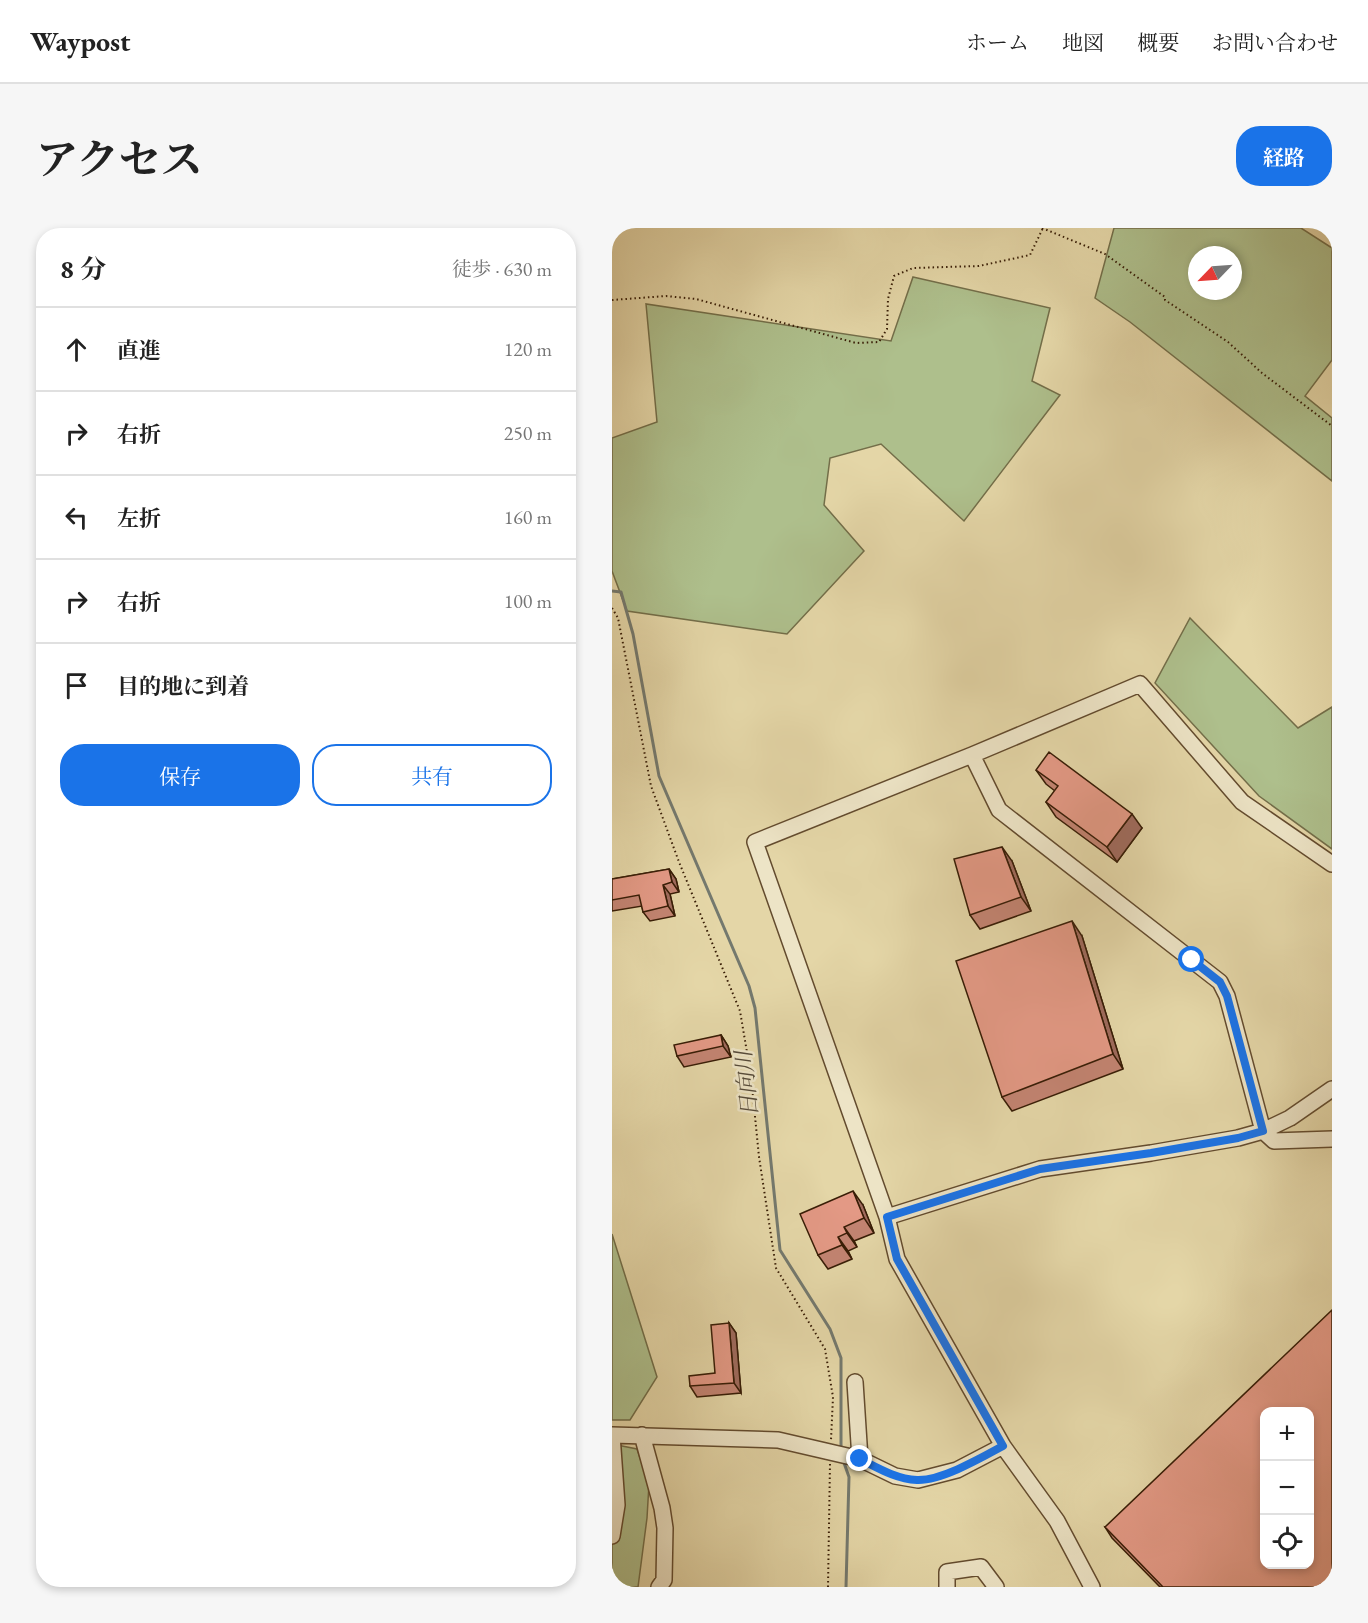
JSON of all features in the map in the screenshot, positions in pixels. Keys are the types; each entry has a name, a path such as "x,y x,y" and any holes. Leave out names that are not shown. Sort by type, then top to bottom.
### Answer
{"street":[{"path":"1092,1587 1057,1521 1003,1446 897,1259 887,1217 755,842 972,755 1140,684 1242,802 1332,864"},
{"path":"972,755 999,810 1220,982 1227,996 1263,1131 1274,1141 1332,1139"},
{"path":"887,1217 1040,1169 1151,1153 1238,1138 1263,1131 1290,1118 1332,1089"},
{"path":"855,1382 860,1459"},
{"path":"612,1536 617,1505 612,1435 778,1440 860,1459 895,1476 918,1480 957,1470 1003,1446"},
{"path":"642,1435 662,1508 665,1528 664,1580 659,1587"},
{"path":"947,1587 947,1572 981,1567 996,1587"}],"path":[{"path":"612,300 666,296 696,299 856,343 879,342 887,329 888,299 894,276 913,268 979,266 1030,255 1043,228 1105,254 1137,275 1165,297 1165,300 1228,342 1262,373 1332,426"},
{"path":"612,608 618,618 651,786 679,862 740,1011 751,1076 759,1157 776,1268 825,1349 833,1397 828,1587"}],"green space":[{"path":"1114,228 1301,228 1332,248 1332,360 1305,396 1332,418 1332,481 1130,322 1095,298"},
{"path":"913,277 1050,308 1032,381 1060,395 964,521 881,444 830,458 824,505 864,551 787,634 627,611 612,571 612,438 657,422 646,304 891,341"},
{"path":"1190,618 1298,728 1332,707 1332,849 1259,796 1155,683"},
{"path":"612,1234 657,1377 630,1420 612,1420"},
{"path":"612,1444 637,1449 649,1484 638,1587 612,1587"}],"building":[{"path":"1049,752 1132,814 1107,847 1046,802 1058,786 1036,770"},
{"path":"1002,847 1021,897 970,915 954,859"},
{"path":"669,869 672,882 663,885 668,906 643,912 639,895 612,900 612,879"},
{"path":"1072,921 1113,1054 1002,1097 956,961"},
{"path":"721,1035 723,1046 677,1056 674,1045"},
{"path":"853,1191 864,1218 844,1227 847,1233 838,1237 842,1245 818,1255 800,1214"},
{"path":"1332,1310 1332,1587 1163,1587 1105,1527"},
{"path":"729,1323 734,1383 690,1386 689,1376 715,1373 711,1325"}],"waterway":[{"name":"日向川","path":"612,591 621,592 633,634 659,776 749,986 755,1008 780,1250 830,1329 841,1358 841,1451"},
{"name":"日向川","path":"843,1460 849,1477 846,1587"}],"route":[{"path":"860,1459 895,1476 918,1480 957,1470 1003,1446 897,1259 887,1217 1040,1169 1151,1153 1238,1138 1263,1131 1227,996 1220,982 1192,960"}]}
